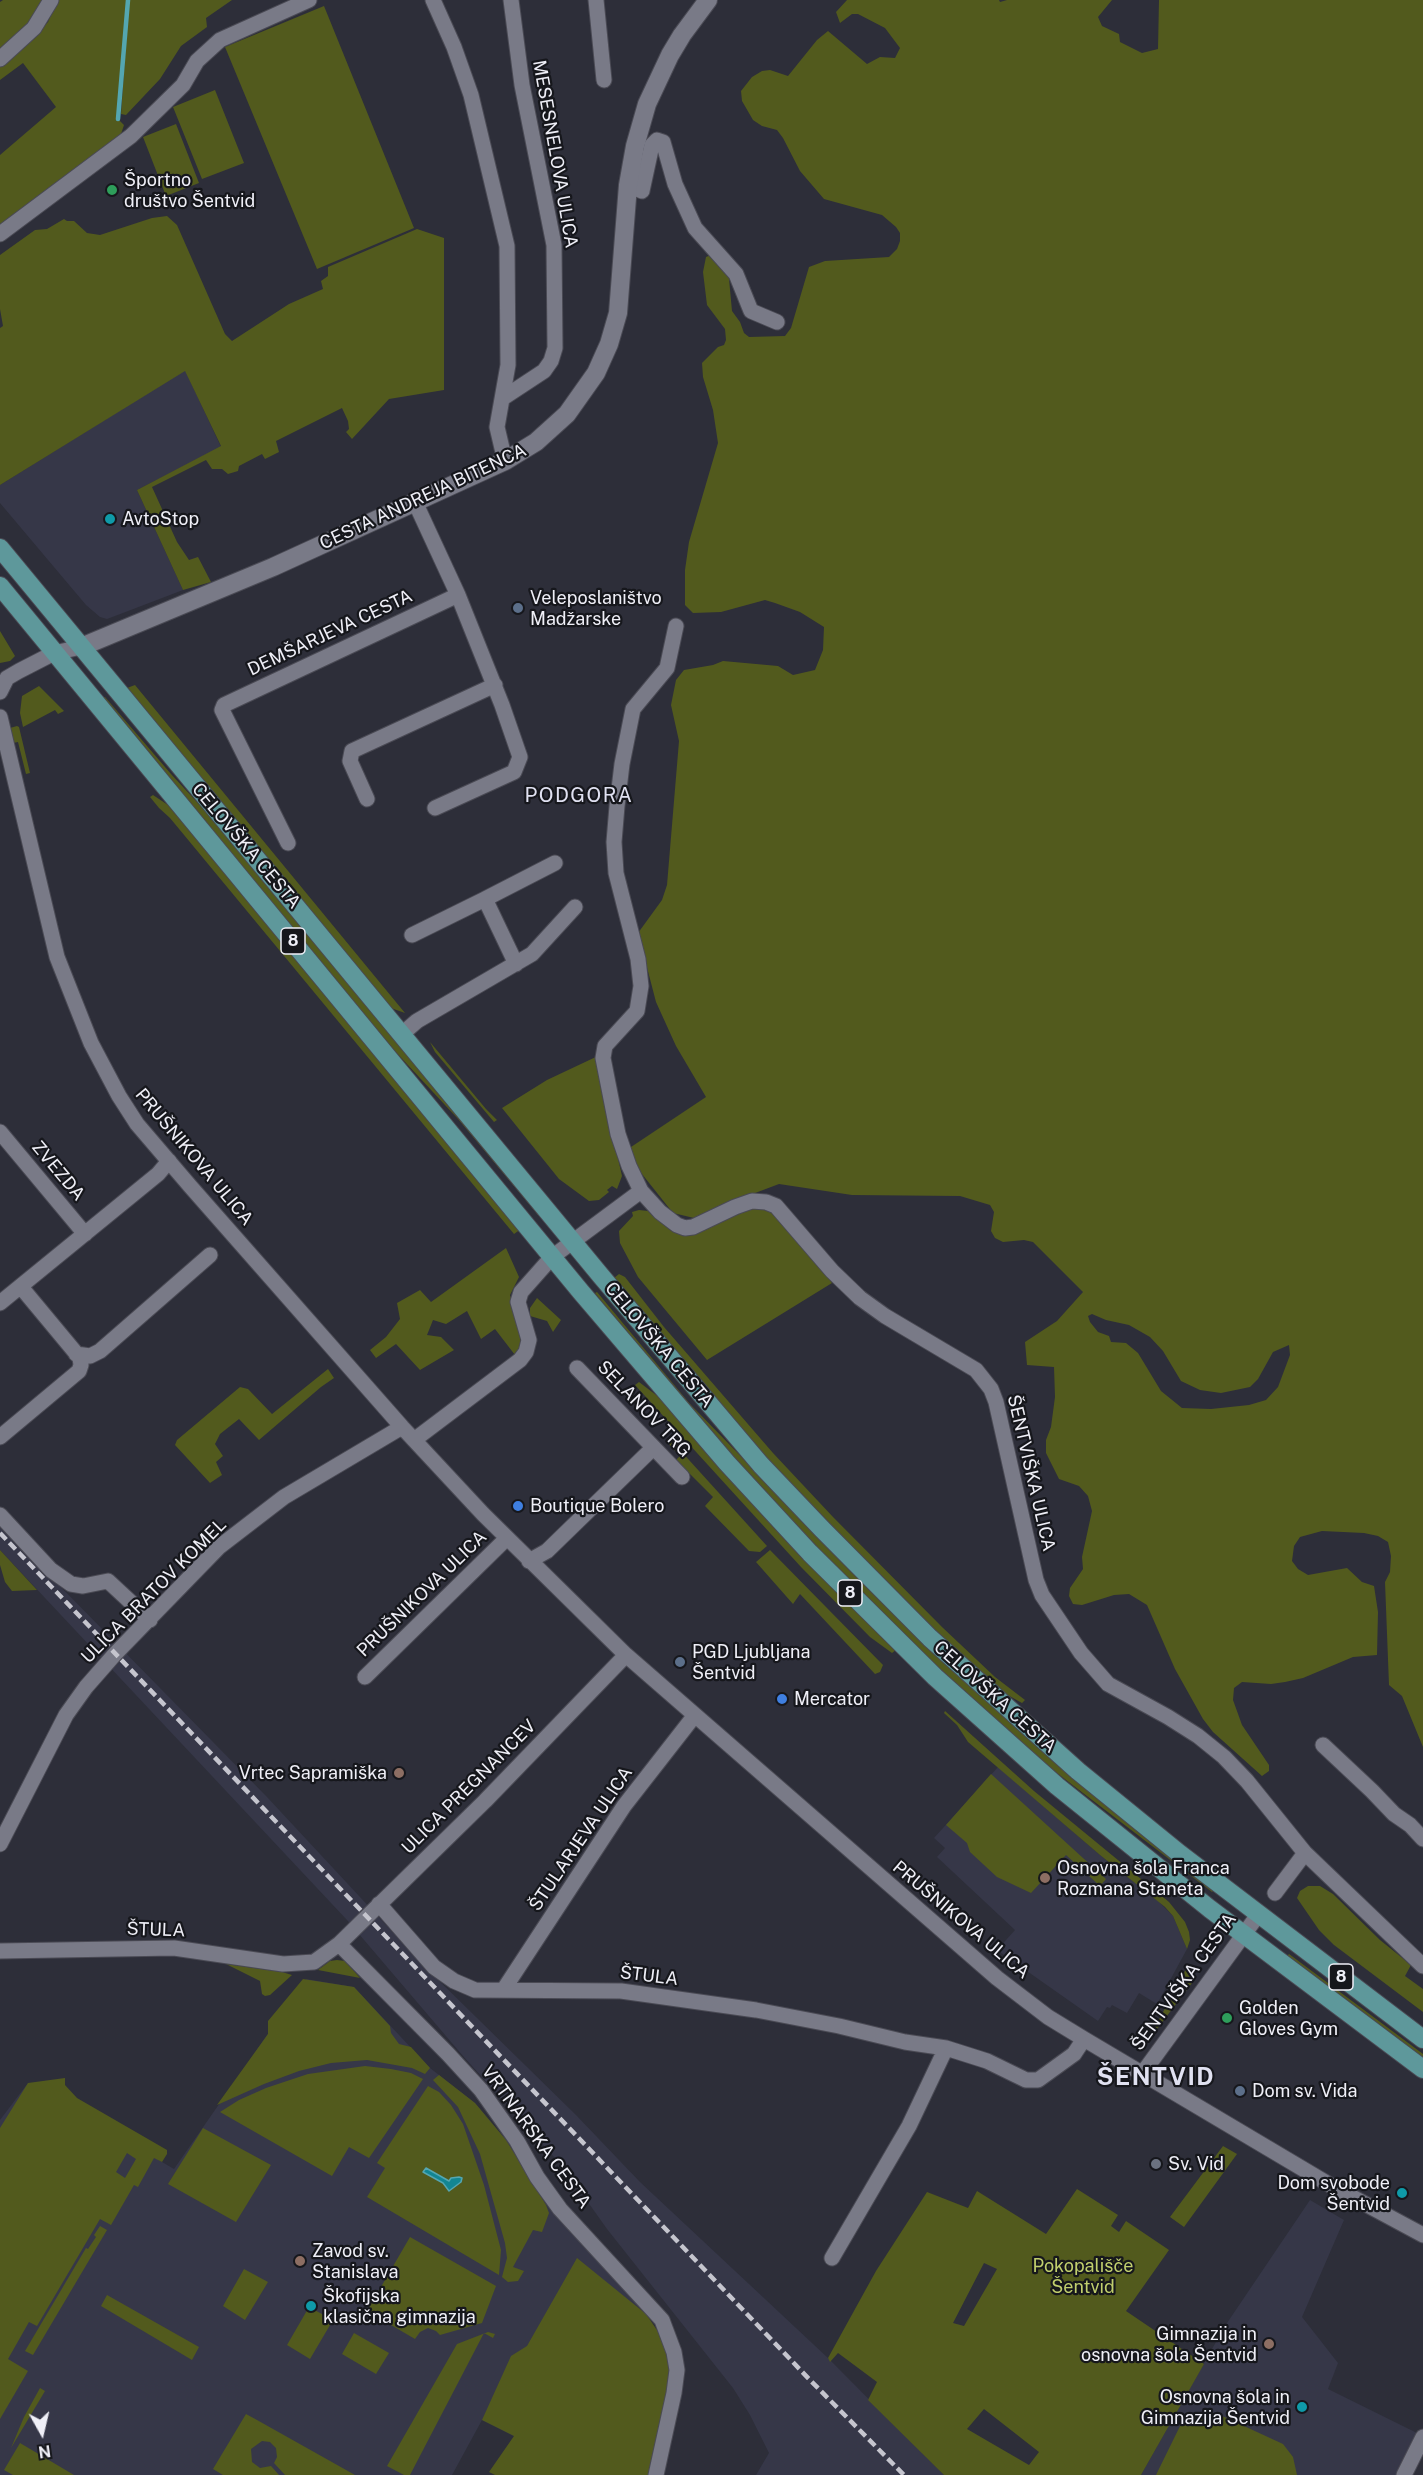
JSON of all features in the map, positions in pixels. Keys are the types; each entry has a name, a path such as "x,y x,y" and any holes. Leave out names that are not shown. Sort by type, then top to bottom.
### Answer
{"main road":[{"name":"CELOVŠKA CESTA","path":"0,548 761,1465 868,1578 1044,1743 1258,1915 1423,2039"},
{"name":"CELOVŠKA CESTA","path":"0,586 552,1257 727,1463 810,1553 976,1715 1058,1786 1244,1934 1423,2070"}],"street":[{"path":"0,59 34,28 51,0"},
{"path":"0,234 131,136 183,85 197,61 220,39 309,0"},
{"path":"433,0 454,46 471,95 507,246 508,365 497,427 505,461"},
{"name":"MESESNELOVA ULICA","path":"503,399 544,371 551,361 555,348 554,245 522,85 511,0"},
{"path":"596,0 604,80"},
{"name":"CESTA ANDREJA BITENCA","path":"81,647 219,591 505,461 536,442 567,414 585,391 603,359 614,332 620,301 628,185 641,123 658,79 682,35 708,0"},
{"path":"628,185 642,191 652,145 657,140 663,142 678,192 695,228 736,274 751,311 777,322"},
{"path":"415,502 458,595 495,685 520,757 514,772 435,808"},
{"name":"DEMŠARJEVA CESTA","path":"288,843 222,710 224,705 458,595"},
{"path":"414,1440 513,1366 526,1352 529,1340 518,1302 521,1292 552,1257 641,1191 628,1166 618,1134 603,1058 605,1046 637,1011 641,986 638,959 616,873 614,842 622,764 633,709 667,668 676,626"},
{"path":"0,692 7,678 54,653 81,647"},
{"path":"367,799 350,760 352,751 495,685"},
{"name":"PRUŠNIKOVA ULICA","path":"0,717 57,957 91,1043 119,1096 137,1124 169,1161 402,1427 506,1539 626,1655 997,1978 1048,2016 1142,2074 1330,2185 1423,2235"},
{"path":"412,935 555,863"},
{"path":"485,899 516,964"},
{"path":"402,1034 417,1021 532,954 574,907"},
{"name":"ZVEZDA","path":"0,1132 85,1234"},
{"path":"0,1303 158,1174 169,1161"},
{"name":"ŠENTVIŠKA ULICA","path":"641,1191 660,1212 685,1228 693,1227 752,1202 766,1202 776,1206 832,1271 860,1298 976,1370 991,1389 996,1402 1036,1580 1042,1595 1081,1653 1108,1684 1178,1723 1224,1757 1247,1781 1305,1853"},
{"path":"76,1354 90,1356 100,1351 210,1256"},
{"path":"0,1437 79,1371 81,1365 76,1354 21,1287"},
{"name":"SELANOV TRG","path":"577,1368 682,1477"},
{"name":"ULICA BRATOV KOMEL","path":"0,1844 66,1715 100,1670 219,1547 284,1497 402,1427"},
{"path":"529,1561 547,1551 653,1448"},
{"path":"0,1515 51,1570 71,1584 83,1586 108,1581 150,1620"},
{"name":"PRUŠNIKOVA ULICA","path":"365,1677 506,1539"},
{"name":"ULICA PREGNANCEV","path":"339,1944 485,1801 626,1655"},
{"name":"ŠTULARJEVA ULICA","path":"504,1989 624,1806 695,1715"},
{"path":"1323,1745 1423,1839"},
{"path":"1275,1893 1305,1853 1423,1966"},
{"name":"ŠTULA","path":"379,1904 416,1948 442,1974 475,1990 625,1992 756,2010 905,2042 946,2048 987,2061 1029,2080 1038,2080 1074,2054 1084,2039"},
{"name":"ŠENTVIŠKA CESTA","path":"1142,2074 1258,1915"},
{"name":"ŠTULA","path":"0,1951 174,1948 301,1964 314,1962 339,1944"},
{"name":"VRTNARSKA CESTA","path":"339,1944 481,2090 560,2209 662,2320 674,2352 677,2370 656,2475"},
{"path":"832,2258 909,2126 946,2048"},
{"path":"1404,2475 1423,2437"}],"shaded area":[{"path":"185,370 221,447 137,490 183,590 107,619 100,617 86,605 0,503 0,485"},
{"path":"0,1525 267,1797 426,1968 576,2115 640,2182 828,2358 944,2475 756,2475 769,2453 750,2415 733,2388 607,2229 563,2167 463,2056 347,1920 0,1550"},
{"name":"Osnovna šola Franca Rozmana Staneta","path":"998,1767 1100,1855 1157,1900 1173,1916 1187,1949 1157,2004 1139,1993 1127,2013 1112,2005 1110,2008 1107,2007 1098,2021 997,1950 1015,1930 937,1857 945,1848 934,1838"},
{"name":"Zavod sv. Stanislava","path":"306,1979 354,1987 430,2068 475,2103 506,2140 553,2208 646,2314 514,2436 482,2420 452,2475 0,2475 0,2120 28,2083 174,2169"},
{"name":"Gimnazija in osnovna šola Šentvid","path":"1310,2200 1344,2220 1302,2317 1338,2363 1328,2389 1419,2434 1398,2475 1141,2475 1225,2326"}],"green space":[{"path":"3,0 44,0 23,31 0,50 0,2"},
{"path":"57,0 127,0 117,118 124,125 121,134 90,161 0,230 0,155 56,107 23,63 0,80 0,66 24,48 48,22"},
{"path":"129,0 232,0 206,18 207,27 181,46 160,79 126,115 121,114"},
{"path":"847,0 999,0 1000,2 1007,0 1112,0 1098,17 1102,26 1119,34 1120,42 1142,53 1158,49 1159,0 1423,0 1423,1747 1402,1696 1389,1685 1385,1582 1390,1572 1391,1556 1388,1542 1378,1536 1322,1531 1300,1537 1294,1546 1292,1561 1298,1569 1308,1575 1347,1568 1362,1582 1374,1586 1378,1612 1377,1655 1353,1657 1303,1678 1271,1684 1242,1682 1234,1688 1233,1700 1242,1725 1269,1765 1269,1771 1262,1776 1213,1732 1203,1719 1175,1669 1147,1605 1129,1594 1114,1595 1082,1605 1073,1604 1069,1596 1070,1588 1083,1569 1082,1557 1092,1511 1088,1496 1079,1486 1059,1479 1046,1453 1046,1440 1051,1427 1055,1397 1054,1367 1027,1365 1025,1342 1057,1321 1083,1292 1033,1242 1024,1240 1003,1242 995,1238 991,1231 994,1212 990,1205 960,1196 852,1195 779,1184 694,1218 673,1213 634,1164 628,1149 706,1097 676,1046 656,1002 638,933 662,900 667,885 679,741 671,705 676,680 684,670 723,661 778,666 793,675 815,670 823,650 824,627 800,612 775,603 765,600 721,612 693,613 685,605 685,570 689,542 718,443 702,363 718,347 724,345 726,340 725,329 707,305 703,272 706,257 711,255 728,268 732,311 744,333 749,337 785,336 791,328 809,267 825,261 889,257 897,249 900,241 900,233 896,227 882,215 824,199 800,171 777,130 762,126 753,120 742,101 741,91 752,77 762,71 770,70 788,76 817,40 828,31 867,64 880,57 895,58 900,48 885,28 858,14 852,14 840,23 836,12","holes":["1092,1314 1129,1325 1150,1337 1163,1351 1181,1381 1200,1390 1221,1393 1250,1387 1258,1379 1273,1352 1289,1345 1290,1355 1278,1387 1266,1400 1249,1405 1211,1409 1182,1408 1161,1391 1138,1353 1126,1343 1111,1342 1109,1336 1098,1332 1088,1316"]},
{"path":"324,6 414,228 317,269 225,47"},
{"path":"215,90 244,163 202,179 173,107"},
{"path":"176,124 199,183 166,196 143,137"},
{"path":"167,216 177,225 225,334 232,341 289,304 323,289 321,281 328,276 328,267 417,229 444,238 444,390 389,399 352,439 346,432 349,429 348,421 342,408 276,441 279,452 265,459 262,454 239,466 238,471 228,474 222,469 212,469 206,460 152,487 177,542 189,560 198,557 211,582 183,590 137,490 221,446 185,371 0,485 0,328 3,326 0,309 0,255 35,230 47,229 64,219 74,221 87,233 100,235 152,218"},
{"path":"0,631 15,656 10,661 0,663"},
{"path":"135,685 405,1013 388,1007 127,688"},
{"path":"39,686 64,711 58,714 55,710 23,727 20,713 22,696"},
{"path":"105,697 220,827 540,1213 538,1215 458,1119 393,1049 102,698"},
{"path":"17,726 30,773 26,774 18,742 13,743 10,728"},
{"path":"153,795 168,805 521,1229 514,1234 170,818 159,808 150,797"},
{"path":"430,1042 497,1120 494,1122 435,1052"},
{"path":"600,1055 609,1119 622,1176 617,1189 612,1186 607,1190 609,1192 599,1200 589,1201 559,1179 502,1108 547,1080"},
{"path":"761,1207 775,1212 808,1248 832,1283 707,1360 638,1277 620,1243 619,1231 633,1216 632,1212 639,1210 648,1211 670,1230 679,1234 695,1234 750,1209"},
{"path":"506,1248 519,1277 510,1295 522,1338 522,1345 515,1355 495,1329 481,1339 467,1311 446,1324 433,1320 427,1335 441,1337 454,1350 420,1370 396,1344 376,1358 370,1350 386,1337 400,1319 397,1303 420,1290 431,1302"},
{"path":"619,1274 625,1277 664,1327 773,1453 833,1517 942,1627 995,1677 1025,1700 1022,1703 997,1689 935,1633 767,1460 614,1278"},
{"path":"597,1292 690,1404 913,1633 1045,1754 1214,1890 1212,1892 1040,1760 941,1672 846,1578 725,1448 632,1339 595,1293"},
{"path":"537,1298 561,1320 553,1332 547,1321 530,1316 530,1308"},
{"path":"328,1369 334,1378 259,1440 239,1419 220,1434 215,1444 223,1456 216,1462 222,1475 210,1483 175,1445 177,1440 240,1387 248,1389 272,1414"},
{"path":"639,1382 660,1398 896,1650 892,1653 870,1637 801,1567 635,1385"},
{"path":"670,1439 767,1546 760,1552 749,1551 705,1506 713,1497 676,1460 680,1456 667,1442"},
{"path":"0,1550 37,1590 12,1591 5,1582 0,1565"},
{"path":"770,1550 883,1665 880,1672 875,1674 800,1594 793,1604 756,1562"},
{"path":"945,1711 1034,1791 1169,1902 1185,1922 1189,1932 1190,1940 1187,1949 1173,1916 1165,1907 1100,1855 968,1742 957,1725 944,1713"},
{"path":"991,1774 1106,1879 1100,1886 1066,1855 1031,1893 997,1877 970,1852 967,1843 946,1825"},
{"path":"1308,1886 1320,1886 1333,1894 1380,1940 1411,1965 1405,1976 1423,1989 1423,2012 1334,1945 1319,1930 1297,1898 1300,1891"},
{"path":"1289,1954 1423,2054 1423,2059 1287,1956"},
{"path":"330,1961 345,1961 360,1978 318,1970"},
{"path":"226,1964 292,1975 270,1995 265,1996 262,1994 260,1981"},
{"path":"1186,1969 1195,1979 1157,2029 1155,2027"},
{"path":"303,1979 354,1987 390,2026 391,2033 399,2044 411,2047 430,2068 425,2074 412,2068 367,2060 331,2063 299,2071 217,2105 268,2034 268,2021"},
{"path":"365,2066 411,2073 423,2079 369,2158 349,2147 332,2176 220,2112 239,2100 266,2088 308,2074"},
{"path":"439,2075 475,2103 506,2140 546,2205 549,2213 542,2232 533,2230 513,2267 524,2271 518,2281 508,2282 502,2277 507,2258 505,2243 480,2154 458,2107 433,2080"},
{"path":"65,2078 65,2085 77,2098 167,2150 167,2154 162,2162 154,2158 138,2187 134,2185 111,2225 100,2219 37,2326 29,2322 8,2359 28,2371 0,2419 0,2128 28,2083","holes":["127,2153 136,2159 125,2178 116,2172"]},
{"path":"428,2086 439,2092 451,2105 463,2124 484,2185 501,2250 499,2275 367,2197 385,2168 377,2163"},
{"path":"203,2128 271,2165 236,2222 168,2184"},
{"path":"1223,2146 1237,2154 1184,2227 1170,2217"},
{"name":"Pokopališče Šentvid","path":"1077,2189 1118,2215 1111,2226 1119,2232 1126,2221 1169,2250 1126,2311 1204,2364 1141,2475 944,2475 868,2400 877,2382 838,2353 830,2362 828,2358 876,2271 927,2192 968,2208 977,2191 1046,2234","holes":["984,2263 997,2269 964,2326 953,2323","984,2409 1039,2452 1029,2465 967,2429"]},
{"path":"100,2226 107,2230 33,2355 25,2351 86,2248 88,2249 96,2237 94,2235"},
{"path":"410,2237 496,2286 482,2323 440,2335 428,2328 420,2332 415,2339 367,2311"},
{"path":"577,2258 646,2314 661,2336 667,2352 671,2373 650,2475 495,2475 489,2472 514,2436 482,2420 511,2356 527,2346"},
{"path":"244,2269 268,2282 245,2320 223,2306"},
{"path":"107,2295 199,2347 192,2360 101,2306"},
{"path":"309,2307 333,2320 310,2359 287,2345"},
{"path":"488,2332 495,2334 493,2338 485,2333"},
{"path":"354,2333 389,2353 376,2374 342,2354"},
{"path":"484,2334 410,2475 404,2475 387,2466 457,2344"},
{"path":"40,2388 45,2391 11,2448 24,2417"},
{"path":"1205,2412 1218,2414 1283,2444 1293,2457 1297,2475 1156,2475 1182,2422 1190,2416"},
{"path":"246,2414 355,2475 285,2475 274,2463 277,2457 276,2448 270,2442 262,2441 251,2449 252,2462 260,2468 271,2466 279,2475 223,2475 213,2469"},
{"path":"20,2443 74,2475 13,2475 4,2470"}],"water":[{"path":"426,2168 449,2181 451,2178 462,2178 461,2182 449,2191 443,2183 423,2172"}],"waterway":[{"path":"118,119 128,0"}],"railway":[{"path":"0,1533 810,2380 904,2475"}],"place":[{"name":"Športno društvo Šentvid","path":"112,190"},
{"name":"AvtoStop","path":"110,519"},
{"name":"Veleposlaništvo Madžarske","path":"518,608"},
{"name":"Boutique Bolero","path":"518,1506"},
{"name":"PGD Ljubljana Šentvid","path":"680,1662"},
{"name":"Mercator","path":"782,1699"},
{"name":"Vrtec Sapramiška","path":"399,1773"},
{"name":"Osnovna šola Franca Rozmana Staneta","path":"1045,1878"},
{"name":"Golden Gloves Gym","path":"1227,2018"},
{"name":"Dom sv. Vida","path":"1240,2091"},
{"name":"Sv. Vid","path":"1156,2164"},
{"name":"Dom svobode Šentvid","path":"1402,2193"},
{"name":"Zavod sv. Stanislava","path":"300,2261"},
{"name":"Škofijska klasična gimnazija","path":"311,2306"},
{"name":"Gimnazija in osnovna šola Šentvid","path":"1269,2344"},
{"name":"Osnovna šola in Gimnazija Šentvid","path":"1302,2407"}],"district":[{"name":"PODGORA","path":"579,796"},
{"name":"ŠENTVID","path":"1156,2078"}]}
